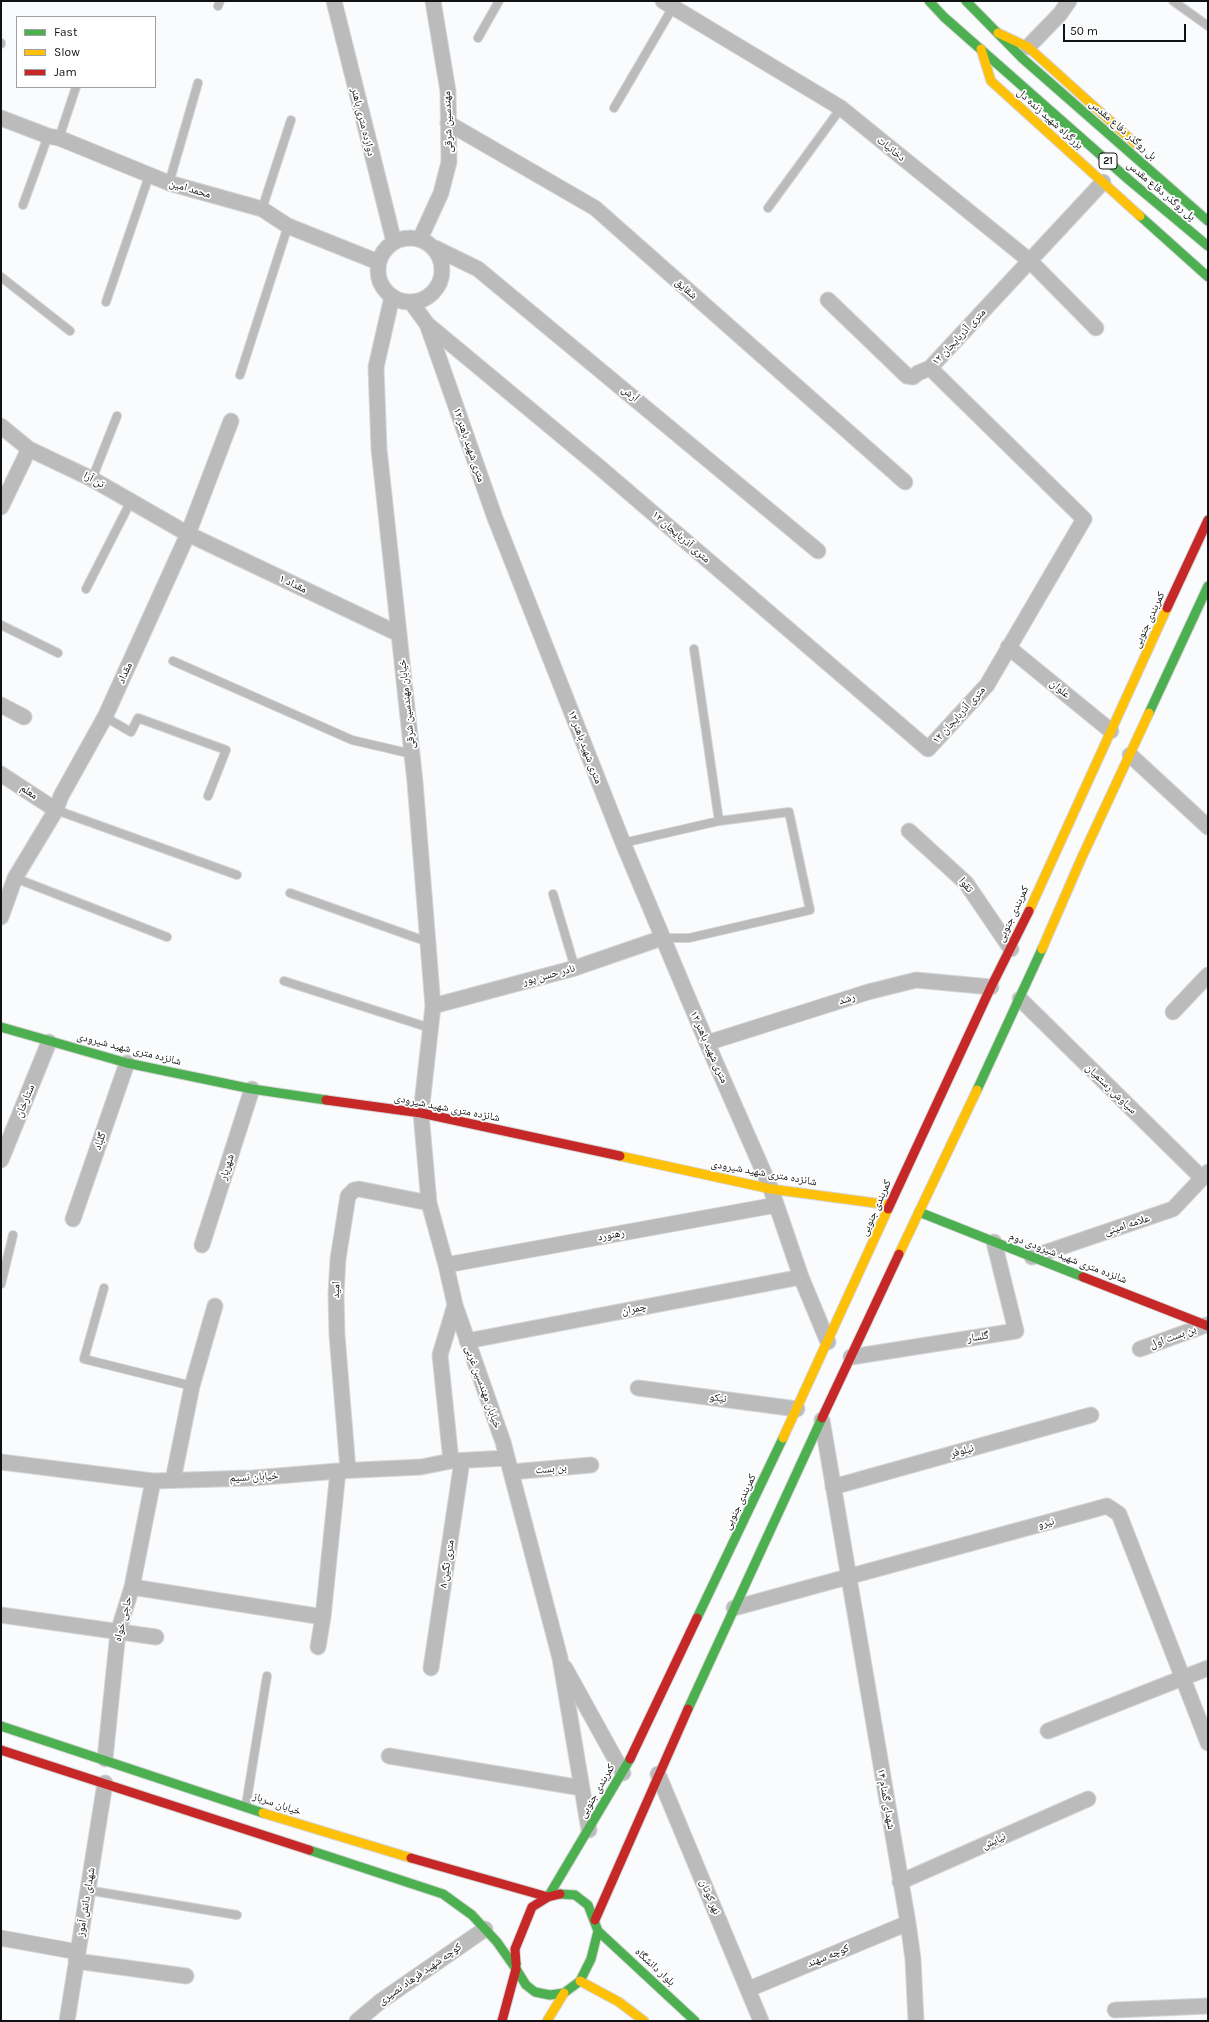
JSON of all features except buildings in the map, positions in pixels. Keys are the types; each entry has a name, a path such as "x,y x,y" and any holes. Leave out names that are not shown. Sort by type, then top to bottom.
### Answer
{"main road":[{"name":"21","path":"929,1 981,49"},
{"name":"21","path":"966,1 998,33 1025,52"},
{"name":"پل روگذر دفاع مقدس","path":"981,49 1129,180 1208,246"},
{"name":"بزرگراه شهید زنده دل","path":"981,49 991,82 1208,276"},
{"path":"1025,52 1144,151"},
{"name":"بل روگذر دفاع مقدس","path":"1025,52 1208,220"},
{"path":"1185,188 1208,209"},
{"name":"کمربندی جنوبی","path":"548,1897 623,1773 893,1206 991,987 1011,949 1208,520"},
{"path":"595,1920 658,1774 665,1750 734,1608 822,1420 915,1212 1020,999 1208,586"},
{"name":"شانزده متری شهید شیرودی","path":"1,1027 49,1042 127,1063 252,1089 421,1113 772,1189 893,1206"},
{"name":"شانزده متری شهید شیرودی دوم","path":"915,1212 1207,1325"},
{"name":"خیابان سرباز","path":"1,1726 246,1806 302,1836 443,1894 472,1915 498,1942 516,1969"},
{"path":"640,1735 651,1742"},
{"name":"خیابان سرباز","path":"1,1750 105,1783 302,1836 548,1897"},
{"path":"502,2021 516,1969 515,1949 532,1907 548,1897 560,1894 575,1895 588,1905 598,1931 591,1959 580,1981 564,1993 547,2021"},
{"name":"بلوار دانشگاه","path":"598,1931 696,2021"},
{"path":"516,1969 526,1985 535,1992 550,1995 564,1993"},
{"path":"580,1981 619,2002 644,2021"}],"street":[{"name":"دوازده متری باهنر","path":"334,1 394,242"},
{"name":"مهندسین شرقی","path":"420,239 441,193 449,162 448,91 433,1"},
{"path":"1025,52 1060,14 1069,1"},
{"name":"دخانیات","path":"668,4 840,108 1030,261 1096,328"},
{"name":"محمد امین","path":"1,118 54,137 169,183 262,209 288,226 378,262"},
{"name":"شقایق","path":"448,123 595,208 905,482"},
{"name":"۱۲ متری آذربایجان","path":"427,324 598,466 928,749 987,685 1084,519 930,368 1103,182"},
{"path":"409,238 420,239 435,248 441,263 441,274 438,285 431,294 422,299 411,302 401,301 392,297 380,282 378,262 382,252 394,242 409,238"},
{"name":"آرش","path":"435,248 478,269 818,551"},
{"name":"خیابان مهندسین شرقی","path":"392,297 376,367 380,449 412,754 433,1006 421,1113"},
{"path":"828,300 907,376 913,377 918,372 930,368"},
{"name":"۱۲ متری شهید باهنر","path":"411,302 427,324 495,518 622,843 707,1043 772,1189 776,1205 801,1277 828,1342"},
{"name":"مقداد","path":"1,917 15,878 56,810 61,796 105,717 188,534 231,421"},
{"name":"تن آرا","path":"1,426 29,449 92,479 188,534"},
{"path":"1,507 29,449"},
{"name":"مقداد ۱","path":"188,534 399,634"},
{"name":"علوان","path":"1008,647 1111,731"},
{"path":"1,705 24,717"},
{"path":"1130,755 1208,827"},
{"name":"معلم","path":"1,774 56,810"},
{"name":"تقوا","path":"910,831 966,883 1011,949"},
{"name":"نادر حسن پور","path":"433,1006 575,968 662,938"},
{"path":"1173,1012 1208,975"},
{"name":"رشد","path":"707,1043 868,992 916,980 991,987"},
{"name":"سیاوش رستمیان","path":"1020,999 1205,1175"},
{"name":"ستارخان","path":"1,1160 49,1042"},
{"name":"گلباد","path":"73,1219 127,1063"},
{"name":"شهریار","path":"202,1245 252,1089"},
{"name":"خیابان مهندسین غربی","path":"421,1113 429,1203 446,1265 455,1306 509,1465 560,1658"},
{"name":"علامه امینی","path":"1032,1257 1173,1209 1205,1175"},
{"name":"امید","path":"343,1470 336,1294 338,1259 348,1196 354,1190 359,1189 429,1203"},
{"name":"رهنورد","path":"446,1265 776,1205"},
{"name":"گلسار","path":"851,1357 1016,1331 994,1242"},
{"name":"چمران","path":"467,1341 801,1277"},
{"path":"173,1480 192,1386 215,1306"},
{"name":"۸ متری نگین","path":"431,1668 457,1461 440,1355 455,1306"},
{"name":"بن بست اول","path":"1140,1349 1207,1325"},
{"name":"نیکو","path":"638,1388 797,1409"},
{"name":"نیلوفر","path":"833,1487 1091,1415"},
{"name":"۱۴ شهدای گمنام","path":"822,1420 908,1923 913,1959 916,2021"},
{"name":"خیابان نسیم","path":"1,1462 153,1481 253,1478 343,1470 420,1467 457,1461 509,1465"},
{"name":"بن بست","path":"509,1465 591,1465"},
{"path":"318,1647 343,1470"},
{"name":"حاجی خواه","path":"105,1759 118,1632 132,1587 153,1481"},
{"name":"نیرو","path":"734,1608 1107,1506 1119,1514 1208,1743"},
{"path":"132,1587 323,1617"},
{"path":"1,1615 156,1638"},
{"path":"560,1658 623,1773"},
{"path":"560,1658 589,1830"},
{"path":"1048,1731 1208,1668"},
{"path":"389,1756 582,1788"},
{"name":"نهر کوتان","path":"658,1774 762,2021"},
{"name":"شهدای دانش آموز","path":"67,2021 105,1783"},
{"name":"نیایش","path":"900,1882 1088,1800"},
{"name":"کوچه سهند","path":"749,1989 908,1923"},
{"name":"کوچه شهید فرهاد نصیری","path":"357,2021 381,2001 485,1929"},
{"path":"1,1938 77,1956 186,1976"},
{"path":"1115,2010 1208,2006"}],"lane":[{"path":"478,38 499,1"},
{"path":"1173,1 1208,26"},
{"path":"614,108 668,4"},
{"path":"169,183 198,83"},
{"path":"24,205 76,88"},
{"path":"768,208 840,108"},
{"path":"262,209 291,120"},
{"path":"106,302 149,176"},
{"path":"240,375 288,226"},
{"path":"1,277 70,331"},
{"path":"92,479 117,416"},
{"path":"86,589 131,502"},
{"path":"1,625 58,652"},
{"path":"694,649 719,821"},
{"path":"173,661 352,740 412,754"},
{"path":"105,717 131,732 138,718 226,750 208,796"},
{"path":"56,810 237,875"},
{"path":"622,843 719,821 789,812 810,910 689,938 662,938"},
{"path":"15,878 167,937"},
{"path":"290,893 428,942"},
{"path":"553,894 575,968"},
{"path":"284,981 430,1028"},
{"path":"1,1284 13,1235"},
{"path":"104,1288 84,1360 192,1386"},
{"path":"246,1806 267,1676"},
{"path":"87,1890 237,1915"}],"traffic: fast":[{"path":"929,1 944,17 1129,180 1208,246"},
{"path":"966,1 1022,58 1208,221"},
{"path":"1140,216 1208,277"},
{"path":"1149,713 1208,586"},
{"path":"977,1090 1042,949"},
{"path":"1,1027 127,1063 252,1089 326,1100"},
{"path":"919,1212 1083,1277"},
{"path":"688,1709 822,1418"},
{"path":"697,1618 783,1438"},
{"path":"1,1726 263,1813"},
{"path":"548,1897 630,1759"},
{"path":"309,1850 443,1894 472,1915 497,1942 516,1969"},
{"path":"516,1964 516,1969 526,1985 535,1992 550,1995 564,1993 580,1981 591,1959 598,1931 588,1905 575,1895 560,1894"},
{"path":"598,1931 695,2021"}],"traffic: slow":[{"path":"998,33 1028,47 1137,145"},
{"path":"981,49 991,81 1140,216"},
{"path":"1029,911 1167,608"},
{"path":"1042,949 1082,857 1149,713"},
{"path":"899,1254 977,1090"},
{"path":"620,1156 771,1189 890,1205"},
{"path":"783,1438 888,1209"},
{"path":"263,1813 411,1858"},
{"path":"580,1981 619,2002 644,2021"},
{"path":"547,2021 564,1993"}],"traffic: jam":[{"path":"1167,608 1208,520"},
{"path":"888,1209 991,987 1029,911"},
{"path":"326,1100 421,1113 620,1156"},
{"path":"822,1418 899,1254"},
{"path":"1083,1277 1208,1326"},
{"path":"630,1759 697,1618"},
{"path":"595,1920 688,1709"},
{"path":"1,1750 309,1850"},
{"path":"411,1858 548,1897"},
{"path":"516,1964 515,1949 532,1907 548,1897 560,1894"},
{"path":"502,2021 516,1969"}]}
